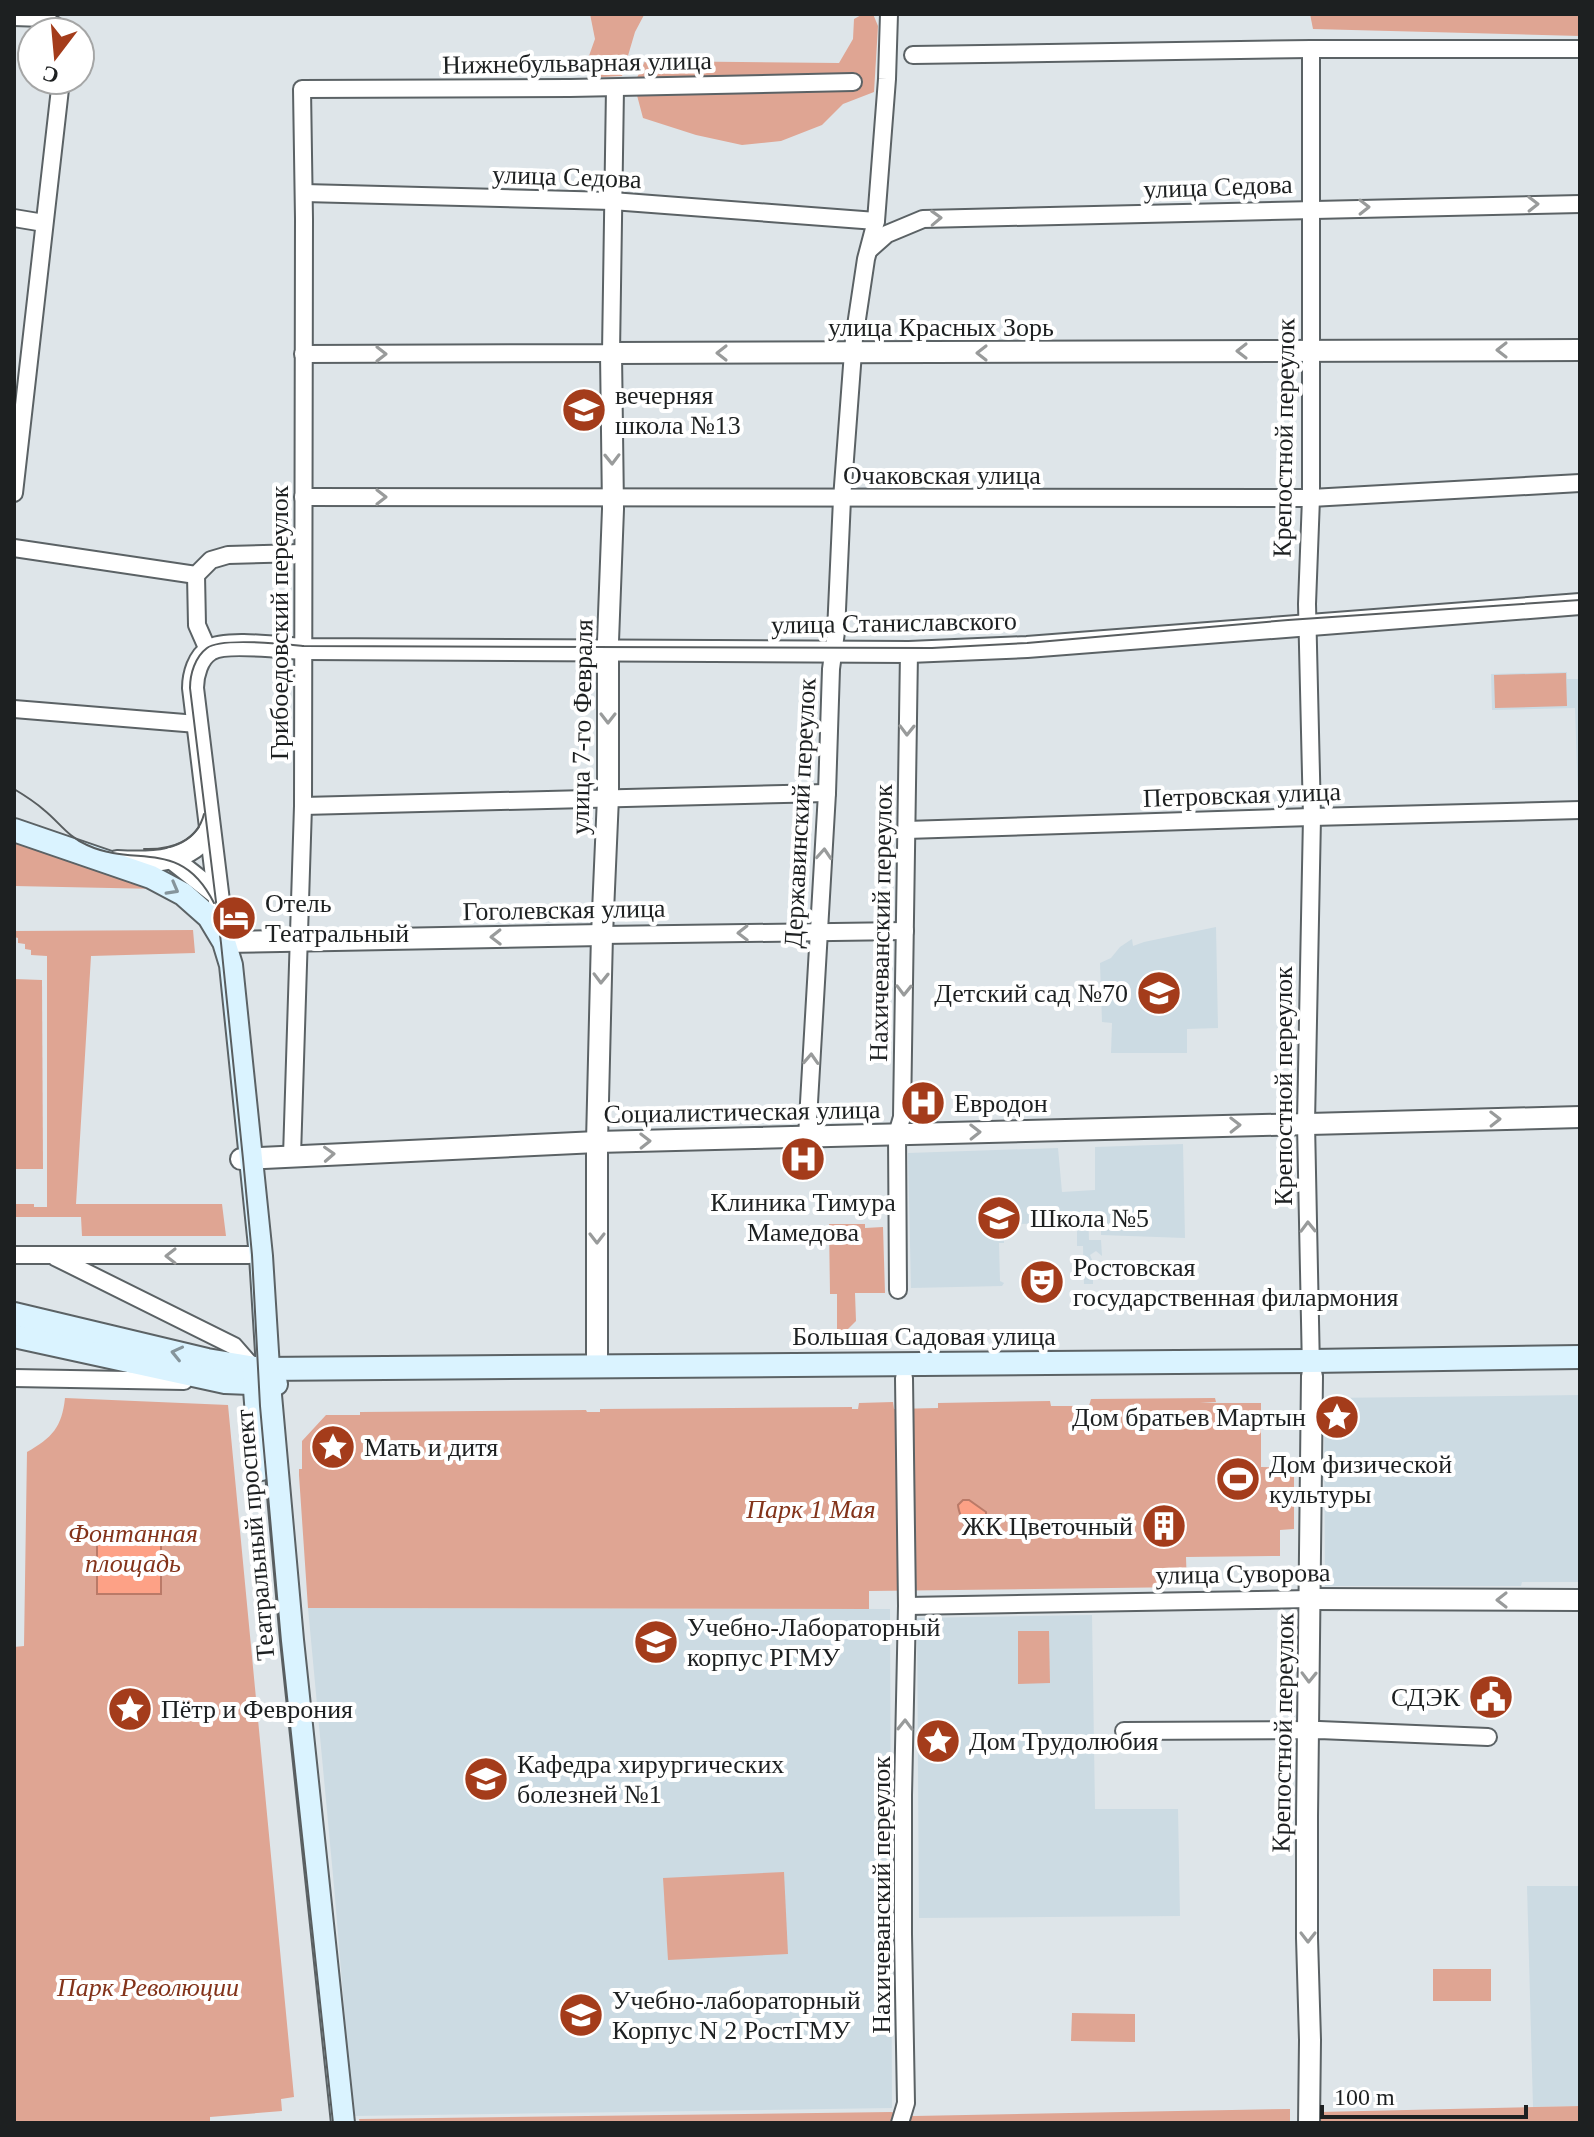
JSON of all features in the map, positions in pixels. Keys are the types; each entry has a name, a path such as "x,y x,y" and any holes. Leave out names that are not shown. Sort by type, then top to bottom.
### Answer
{"main road":[{"path":"14,830 151,877 183,894 209,917 224,942"},
{"name":"Театральный проспект","path":"224,942 231,965 246,1158 249,1255 261,1376 343,2123"},
{"name":"Театральный проспект","path":"246,1158 261,1256 261,1376 276,1640 329,2123"},
{"path":"14,1314 261,1376"},
{"path":"14,1336 225,1382 261,1376"},
{"name":"Большая Садовая улица","path":"261,1376 904,1378 1311,1369 1580,1357"},
{"name":"Большая Садовая улица","path":"261,1376 597,1367 1580,1371"}],"street":[{"name":"Державинский переулок","path":"807,1137 852,353 868,251 876,221 889,14"},
{"path":"913,55 1311,49 1580,49"},
{"name":"Крепостной переулок","path":"1309,2123 1311,1369 1306,1123 1312,817 1307,625 1311,498 1311,49"},
{"name":"Нижнебульварная улица","path":"302,89 615,88 853,82"},
{"name":"улица 7-го Февраля","path":"597,1367 597,1142 608,797 608,651 613,498 611,353 615,88"},
{"name":"Грибоедовский переулок","path":"292,1156 303,806 302,89"},
{"path":"14,493 20,392 59,96"},
{"name":"улица Седова","path":"304,193 612,201 876,221"},
{"name":"улица Седова","path":"868,251 887,234 923,219 1580,204"},
{"path":"14,218 44,223"},
{"name":"улица Красных Зорь","path":"303,354 1580,350"},
{"name":"Очаковская улица","path":"303,497 1311,498 1580,483"},
{"path":"14,548 196,575"},
{"path":"208,650 197,625 196,575 211,560 228,555 302,553"},
{"name":"улица Станиславского","path":"208,650 233,645 304,649 909,652 1027,647 1580,604"},
{"name":"Театральный проспект","path":"208,650 193,679 224,942"},
{"name":"Нахичеванский переулок","path":"898,1290 897,1134 902,1117 909,652"},
{"path":"14,709 197,724"},
{"path":"303,806 827,793"},
{"name":"Петровская улица","path":"906,830 1580,810"},
{"path":"105,860 150,862 171,858 195,848 210,830"},
{"path":"171,858 218,895"},
{"name":"Гоголевская улица","path":"224,942 905,931"},
{"name":"Социалистическая улица","path":"246,1158 597,1142 1580,1117"},
{"path":"14,1255 249,1255"},
{"path":"52,1255 234,1346 261,1376"},
{"path":"14,1378 225,1382"},
{"name":"Нахичеванский переулок","path":"900,2123 906,2103 904,1378"},
{"name":"улица Суворова","path":"907,1606 1310,1599 1580,1600"},
{"path":"1124,1731 1308,1730 1488,1737"}],"shaded area":[{"path":"1567,672 1567,679 1580,679 1580,797 1575,708 1492,710 1491,674"},
{"name":"Детский сад №70","path":"1216,927 1218,1028 1187,1029 1187,1053 1111,1053 1112,1023 1102,1022 1100,963 1111,958 1132,939 1133,946"},
{"name":"Школа №5","path":"1183,1144 1185,1238 1101,1235 1101,1214 1088,1213 1089,1240 1101,1240 1102,1256 1096,1251 1090,1255 1093,1284 1084,1284 1083,1246 1077,1246 1077,1223 1011,1224 1004,1230 1004,1243 999,1243 1002,1286 911,1288 908,1153 1058,1148 1062,1192 1095,1190 1095,1147"},
{"path":"1580,1395 1580,1582 1522,1582 1521,1586 1325,1586 1324,1401 1327,1398"},
{"path":"963,1500 969,1500 986,1512 974,1536 969,1535 959,1511 958,1505"},
{"path":"97,1531 161,1531 161,1594 97,1594"},
{"path":"308,1608 890,1609 892,2108 353,2116"},
{"path":"1092,1615 1095,1809 1178,1809 1180,1916 919,1918 917,1618"},
{"path":"1527,1886 1580,1886 1580,2106 1533,2107"}],"green space":[{"path":"590,14 648,14 644,15 635,32 622,76 601,77 585,67 595,39"},
{"path":"863,14 873,14 878,26 874,92 843,104 822,125 781,141 742,145 696,135 643,118 634,84 645,61 839,63 853,39 854,19"},
{"path":"1310,14 1580,14 1580,36 1313,29"},
{"path":"1566,673 1567,706 1495,708 1494,675"},
{"path":"14,843 20,843 159,889 14,886"},
{"path":"193,930 195,953 91,956 76,1204 222,1204 226,1236 82,1236 81,1217 14,1217 14,1204 47,1207 47,956 31,955 25,944 18,943 14,931"},
{"path":"14,979 42,980 43,1169 14,1169"},
{"path":"829,1224 883,1227 885,1293 855,1293 856,1321 837,1340 837,1294 830,1294"},
{"name":"Парк Революции","path":"65,1398 228,1405 294,2097 281,2099 282,2111 210,2117 210,2123 14,2123 14,1647 24,1646 27,1452 54,1431"},
{"name":"Парк 1 Мая","path":"1215,1398 1216,1402 1200,1403 1261,1403 1261,1467 1294,1468 1294,1529 1280,1530 1280,1556 1186,1557 1187,1587 869,1591 869,1609 308,1608 299,1469 302,1469 302,1441 326,1415 360,1415 360,1412 600,1412 600,1409 858,1409 859,1403 893,1402 894,1409 938,1408 938,1403 1050,1401 1051,1406 1089,1406 1091,1399"},
{"path":"1018,1631 1049,1631 1050,1683 1018,1684"},
{"path":"784,1872 788,1954 668,1960 663,1878"},
{"path":"1433,1969 1491,1969 1491,2001 1433,2001"},
{"path":"1072,2013 1135,2014 1135,2042 1071,2041"},
{"path":"1580,2106 1580,2123 1320,2123 1320,2112"},
{"path":"1290,2109 1290,2123 360,2123 359,2119 891,2112 914,2116"}],"tram line":[{"path":"333,2123 281,1641 260,1406 243,1159 190,688 199,656 214,645 239,642 304,646 932,648 1580,600"},
{"path":"14,789 87,845 105,851 157,858 187,869 214,903"},
{"path":"144,849 173,846 189,838 204,814"}],"place":[{"name":"вечерняя школа №13","path":"584,410"},
{"name":"Отель Театральный","path":"234,918"},
{"name":"Детский сад №70","path":"1159,993"},
{"name":"Евродон","path":"923,1103"},
{"name":"Клиника Тимура Мамедова","path":"803,1159"},
{"name":"Школа №5","path":"999,1218"},
{"name":"Ростовская государственная филармония","path":"1042,1282"},
{"name":"Дом братьев Мартын","path":"1337,1417"},
{"name":"Мать и дитя","path":"333,1447"},
{"name":"Дом физической культуры","path":"1238,1479"},
{"name":"ЖК Цветочный","path":"1164,1526"},
{"name":"Учебно-Лабораторный корпус РГМУ","path":"656,1642"},
{"name":"СДЭК","path":"1491,1697"},
{"name":"Пётр и Феврония","path":"130,1709"},
{"name":"Дом Трудолюбия","path":"938,1741"},
{"name":"Кафедра хирургических болезней №1","path":"486,1779"},
{"name":"Учебно-лабораторный Корпус N 2 РостГМУ","path":"581,2015"}],"park label":[{"name":"Фонтанная площадь","path":"133,1548"}]}
